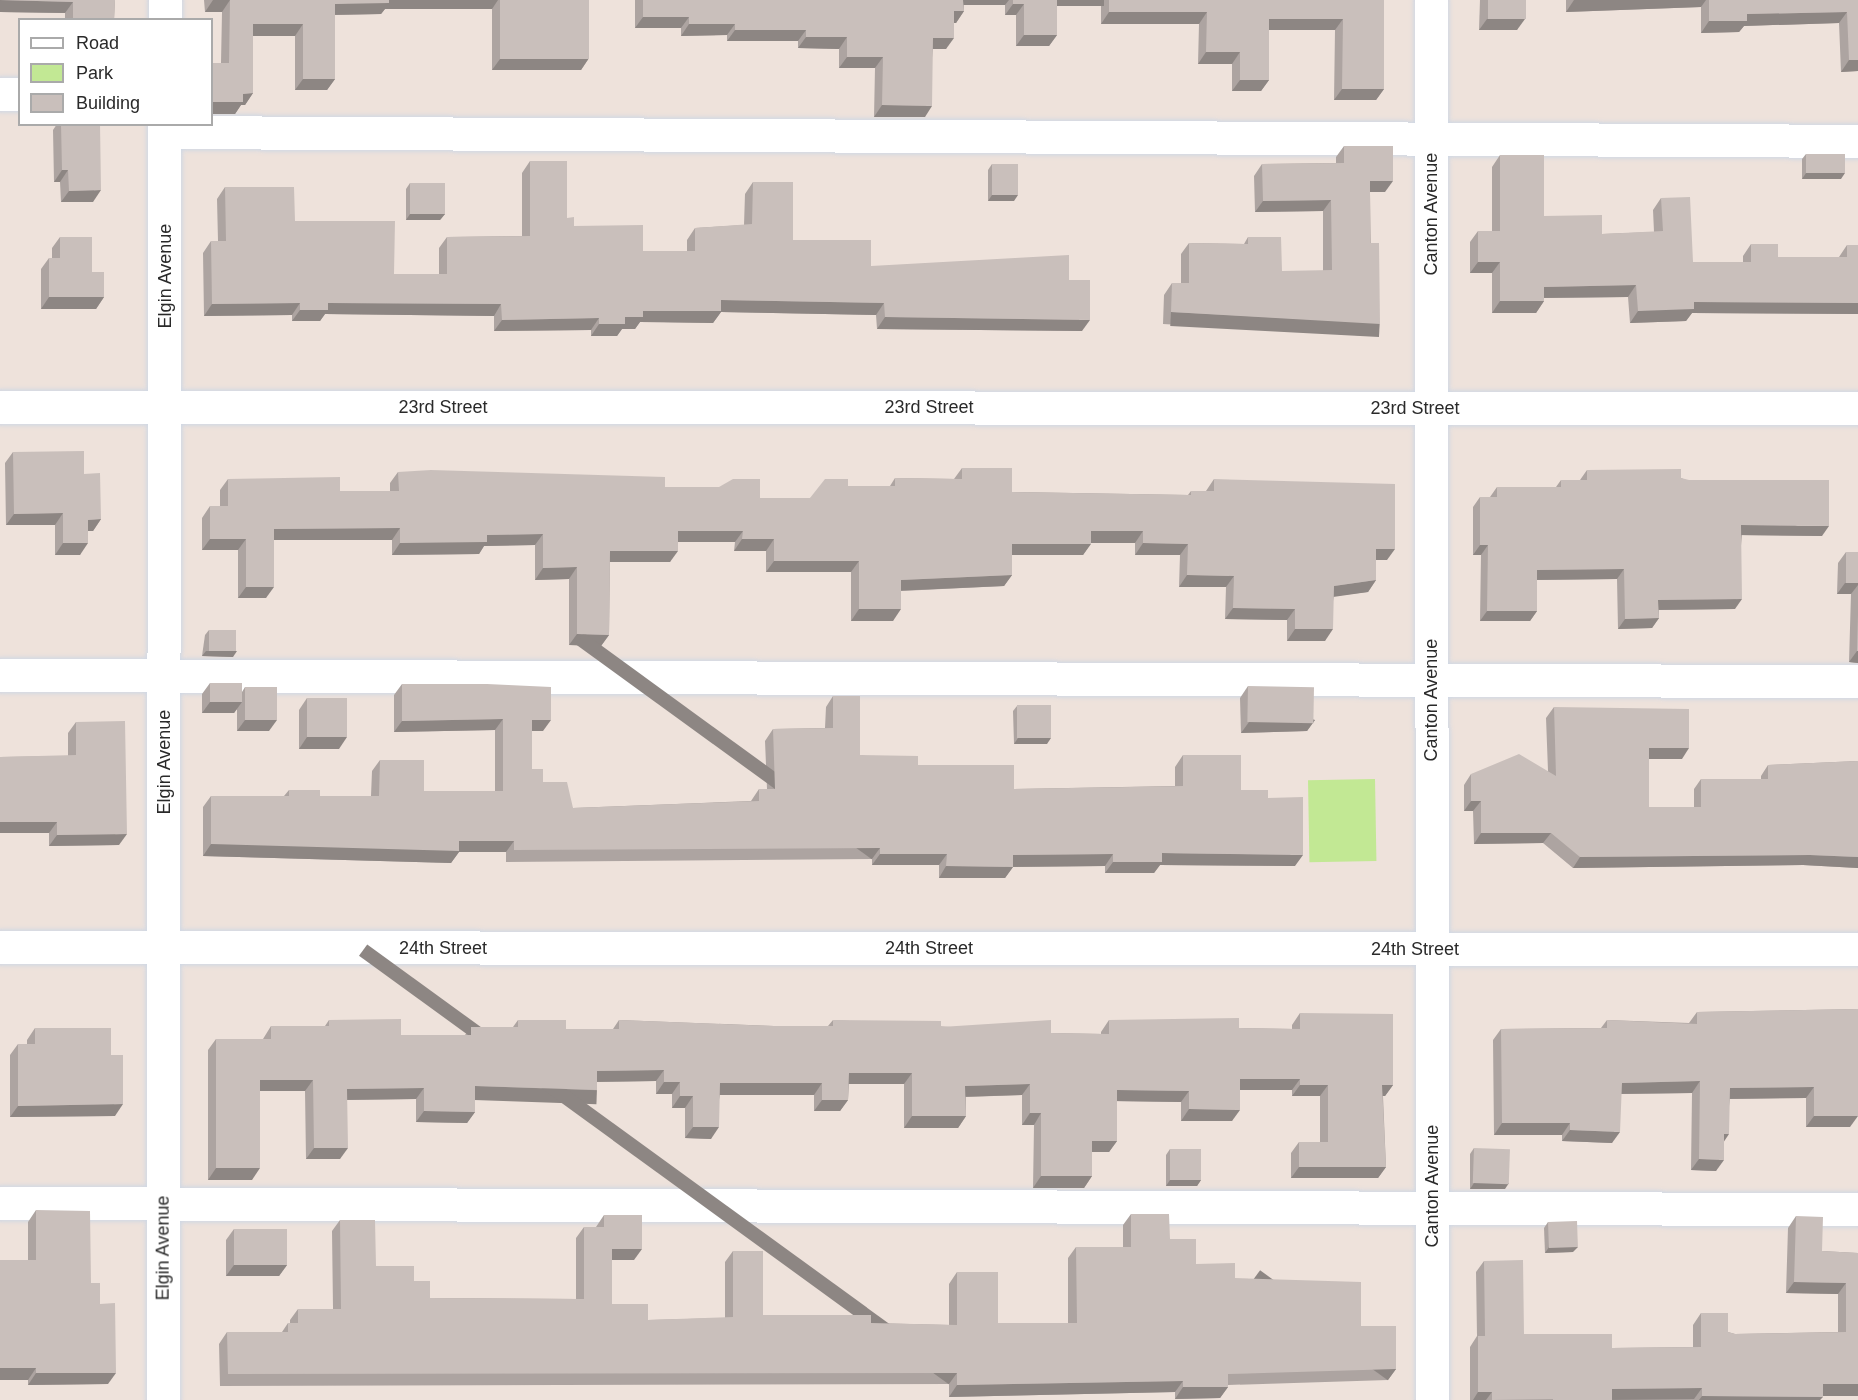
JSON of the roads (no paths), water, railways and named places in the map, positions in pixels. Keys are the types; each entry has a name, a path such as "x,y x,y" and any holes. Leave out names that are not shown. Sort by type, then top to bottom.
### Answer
{"street":[{"path":"165,0 165,18"},
{"name":"Canton Avenue","path":"1431,0 1432,1400"},
{"path":"0,94 18,94"},
{"path":"164,128 1431,142 1858,141"},
{"name":"Elgin Avenue","path":"164,128 164,1400"},
{"name":"23rd Street","path":"0,407 1858,408"},
{"path":"0,675 1858,681"},
{"name":"24th Street","path":"0,947 1858,949"},
{"path":"0,1203 1858,1209"}]}
